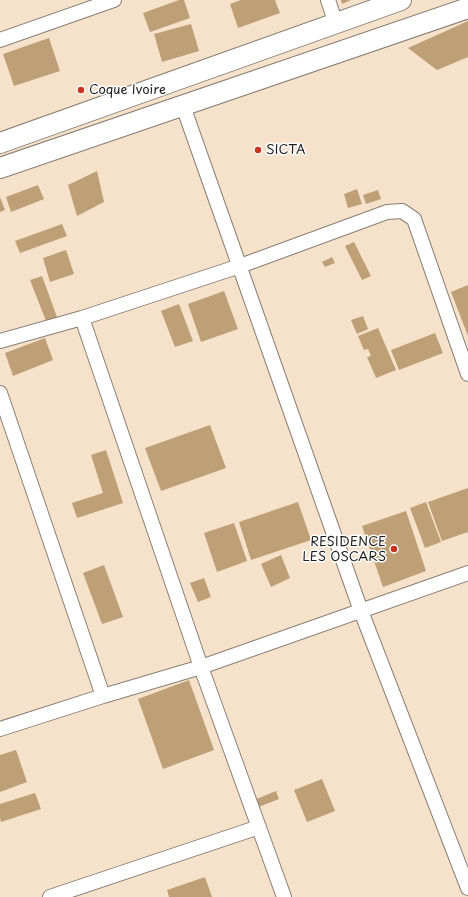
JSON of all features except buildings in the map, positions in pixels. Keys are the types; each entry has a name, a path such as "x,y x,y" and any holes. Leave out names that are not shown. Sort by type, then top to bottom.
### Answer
{"main road":[{"path":"0,143 402,0"},
{"path":"0,168 468,8"}],"street":[{"path":"0,40 114,0"},
{"path":"328,0 336,24"},
{"path":"183,106 361,611 468,888"},
{"path":"0,341 82,318 240,266 387,212 402,211 414,219 468,374"},
{"path":"82,318 201,666 284,897"},
{"path":"0,392 103,696"},
{"path":"0,729 201,666 468,573"},
{"path":"50,897 259,827"}],"place":[{"name":"Coque Ivoire","path":"81,90"},
{"name":"SICTA","path":"258,150"},
{"name":"RESIDENCE LES OSCARS","path":"394,549"}]}
